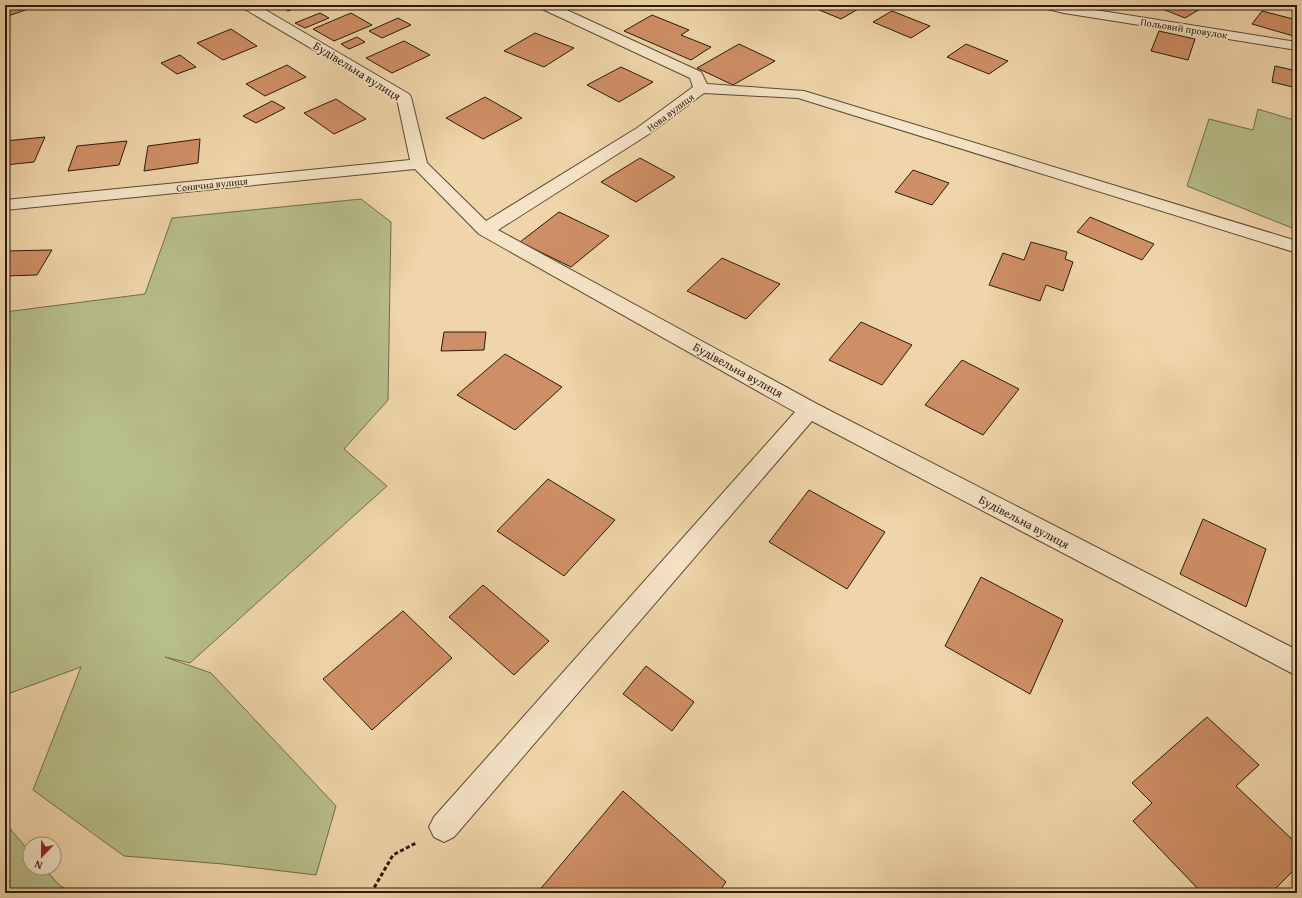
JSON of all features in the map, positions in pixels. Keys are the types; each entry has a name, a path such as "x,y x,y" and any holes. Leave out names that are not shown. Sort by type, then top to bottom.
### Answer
{"street":[{"name":"Будівельна вулиця","path":"248,5 404,97 419,164 485,230 809,410 1297,664"},
{"name":"Нова вулиця","path":"485,230 643,131 701,88 696,75 545,5"},
{"name":"Польовий провулок","path":"1048,5 1064,9 1297,46"},
{"path":"701,88 799,94 1297,247"},
{"name":"Сонячна вулиця","path":"5,205 419,164"},
{"path":"444,827 809,410"}],"path":[{"path":"371,893 393,855 444,827"}],"green space":[{"path":"1258,109 1297,121 1297,230 1187,186 1209,119 1253,130"},
{"path":"361,199 391,222 388,400 344,449 387,486 190,663 165,657 211,673 336,806 316,875 223,864 124,856 33,790 81,667 5,695 5,312 145,294 172,218"},
{"path":"5,823 22,843 22,876 51,876 59,885 73,893 5,893"}],"building":[{"path":"5,5 40,5 5,17"},
{"path":"278,5 302,5 288,11"},
{"path":"807,5 854,5 860,8 841,19"},
{"path":"1207,5 1185,18 1155,6"},
{"path":"892,11 930,26 911,38 873,22"},
{"path":"1262,11 1297,20 1297,37 1252,24"},
{"path":"320,13 329,18 305,28 295,23"},
{"path":"351,13 372,25 334,41 313,29"},
{"path":"652,15 689,30 681,35 711,47 691,60 624,31"},
{"path":"398,18 411,25 382,38 369,31"},
{"path":"231,29 257,46 223,60 197,43"},
{"path":"1159,31 1195,39 1188,60 1151,51"},
{"path":"535,33 574,48 544,67 504,51"},
{"path":"357,37 365,42 349,49 341,44"},
{"path":"404,41 430,55 392,73 366,58"},
{"path":"739,44 775,61 733,85 697,68"},
{"path":"966,44 1008,61 989,74 947,57"},
{"path":"180,55 196,67 177,74 161,63"},
{"path":"287,65 306,77 265,96 246,84"},
{"path":"1275,66 1297,71 1297,88 1272,82"},
{"path":"621,67 653,82 619,102 587,85"},
{"path":"485,97 522,118 483,139 446,118"},
{"path":"336,99 366,119 334,134 304,113"},
{"path":"272,101 285,108 256,123 243,116"},
{"path":"45,137 34,162 5,165 5,141"},
{"path":"200,139 198,163 144,171 148,146"},
{"path":"127,141 119,165 68,171 77,146"},
{"path":"640,158 675,177 636,202 601,182"},
{"path":"913,170 949,183 932,205 895,192"},
{"path":"559,212 609,236 571,267 520,242"},
{"path":"1090,217 1154,244 1142,260 1077,232"},
{"path":"1031,242 1067,252 1065,259 1073,262 1063,291 1046,285 1040,301 989,285 1003,253 1024,260"},
{"path":"52,250 37,275 5,276 5,251"},
{"path":"722,258 780,284 746,319 687,291"},
{"path":"861,322 912,345 882,385 829,360"},
{"path":"444,332 486,332 484,350 441,351"},
{"path":"505,354 562,387 515,430 457,395"},
{"path":"962,360 1019,389 983,435 925,405"},
{"path":"548,479 615,520 564,576 497,531"},
{"path":"809,490 885,532 847,589 769,542"},
{"path":"1203,519 1266,549 1246,607 1180,574"},
{"path":"981,577 1063,620 1030,694 945,646"},
{"path":"483,585 549,641 514,675 449,617"},
{"path":"403,611 452,658 372,730 323,679"},
{"path":"646,666 694,702 672,731 623,694"},
{"path":"1207,717 1259,765 1236,786 1297,844 1297,867 1271,893 1202,893 1133,821 1152,803 1132,783"},
{"path":"623,791 726,882 718,893 537,893"}]}
